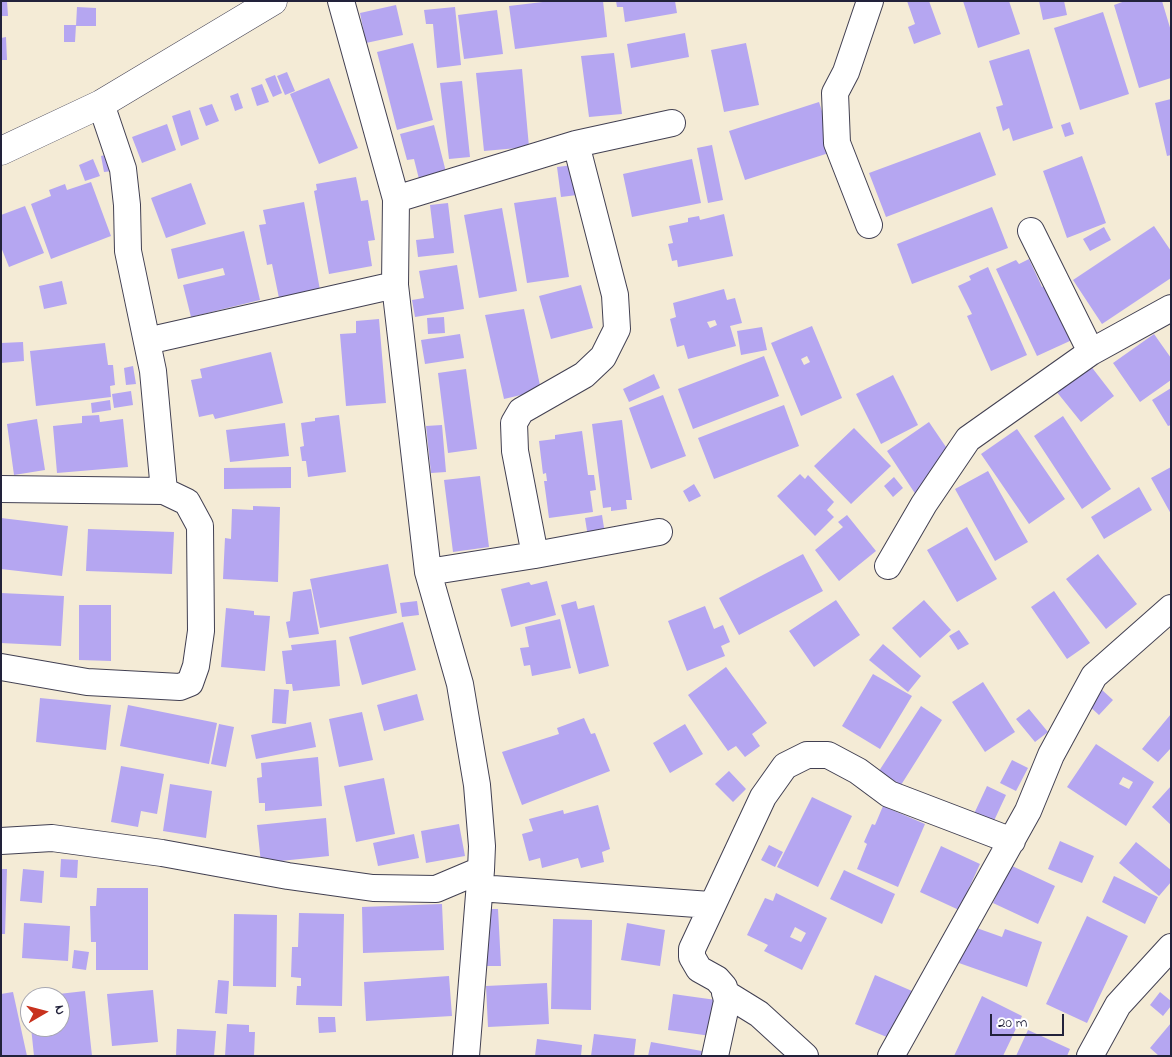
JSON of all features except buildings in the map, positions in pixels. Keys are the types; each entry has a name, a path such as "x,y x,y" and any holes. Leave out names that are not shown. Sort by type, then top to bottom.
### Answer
{"street":[{"path":"1,151 101,104 273,1"},
{"path":"341,1 396,199 395,285 428,572 460,684 477,785 482,846 466,1056"},
{"path":"869,225 837,143 835,93 846,72 870,1"},
{"path":"101,104 123,169 127,205 128,251 153,371 164,491"},
{"path":"396,199 576,144 672,123"},
{"path":"535,555 514,451 514,423 521,411 584,375 603,357 617,329 615,295 576,144"},
{"path":"1031,232 1091,352"},
{"path":"147,341 395,285"},
{"path":"888,566 924,504 968,439 1091,352 1171,308"},
{"path":"1,667 86,682 180,686 190,683 196,666 202,631 200,526 187,502 164,491 2,487"},
{"path":"428,572 535,555 659,532"},
{"path":"891,1056 1012,841 1028,811 1051,755 1094,676 1171,608"},
{"path":"715,1056 727,1001 718,979 700,969 692,957 692,949 710,905 762,797 785,766 807,755 828,755 858,771 889,794 1012,841"},
{"path":"1,841 52,838 162,853 288,876 373,888 436,888 480,879 710,905"},
{"path":"436,888 477,914"},
{"path":"1090,1056 1118,1005 1171,947"},
{"path":"725,993 759,1014 805,1056"}]}
